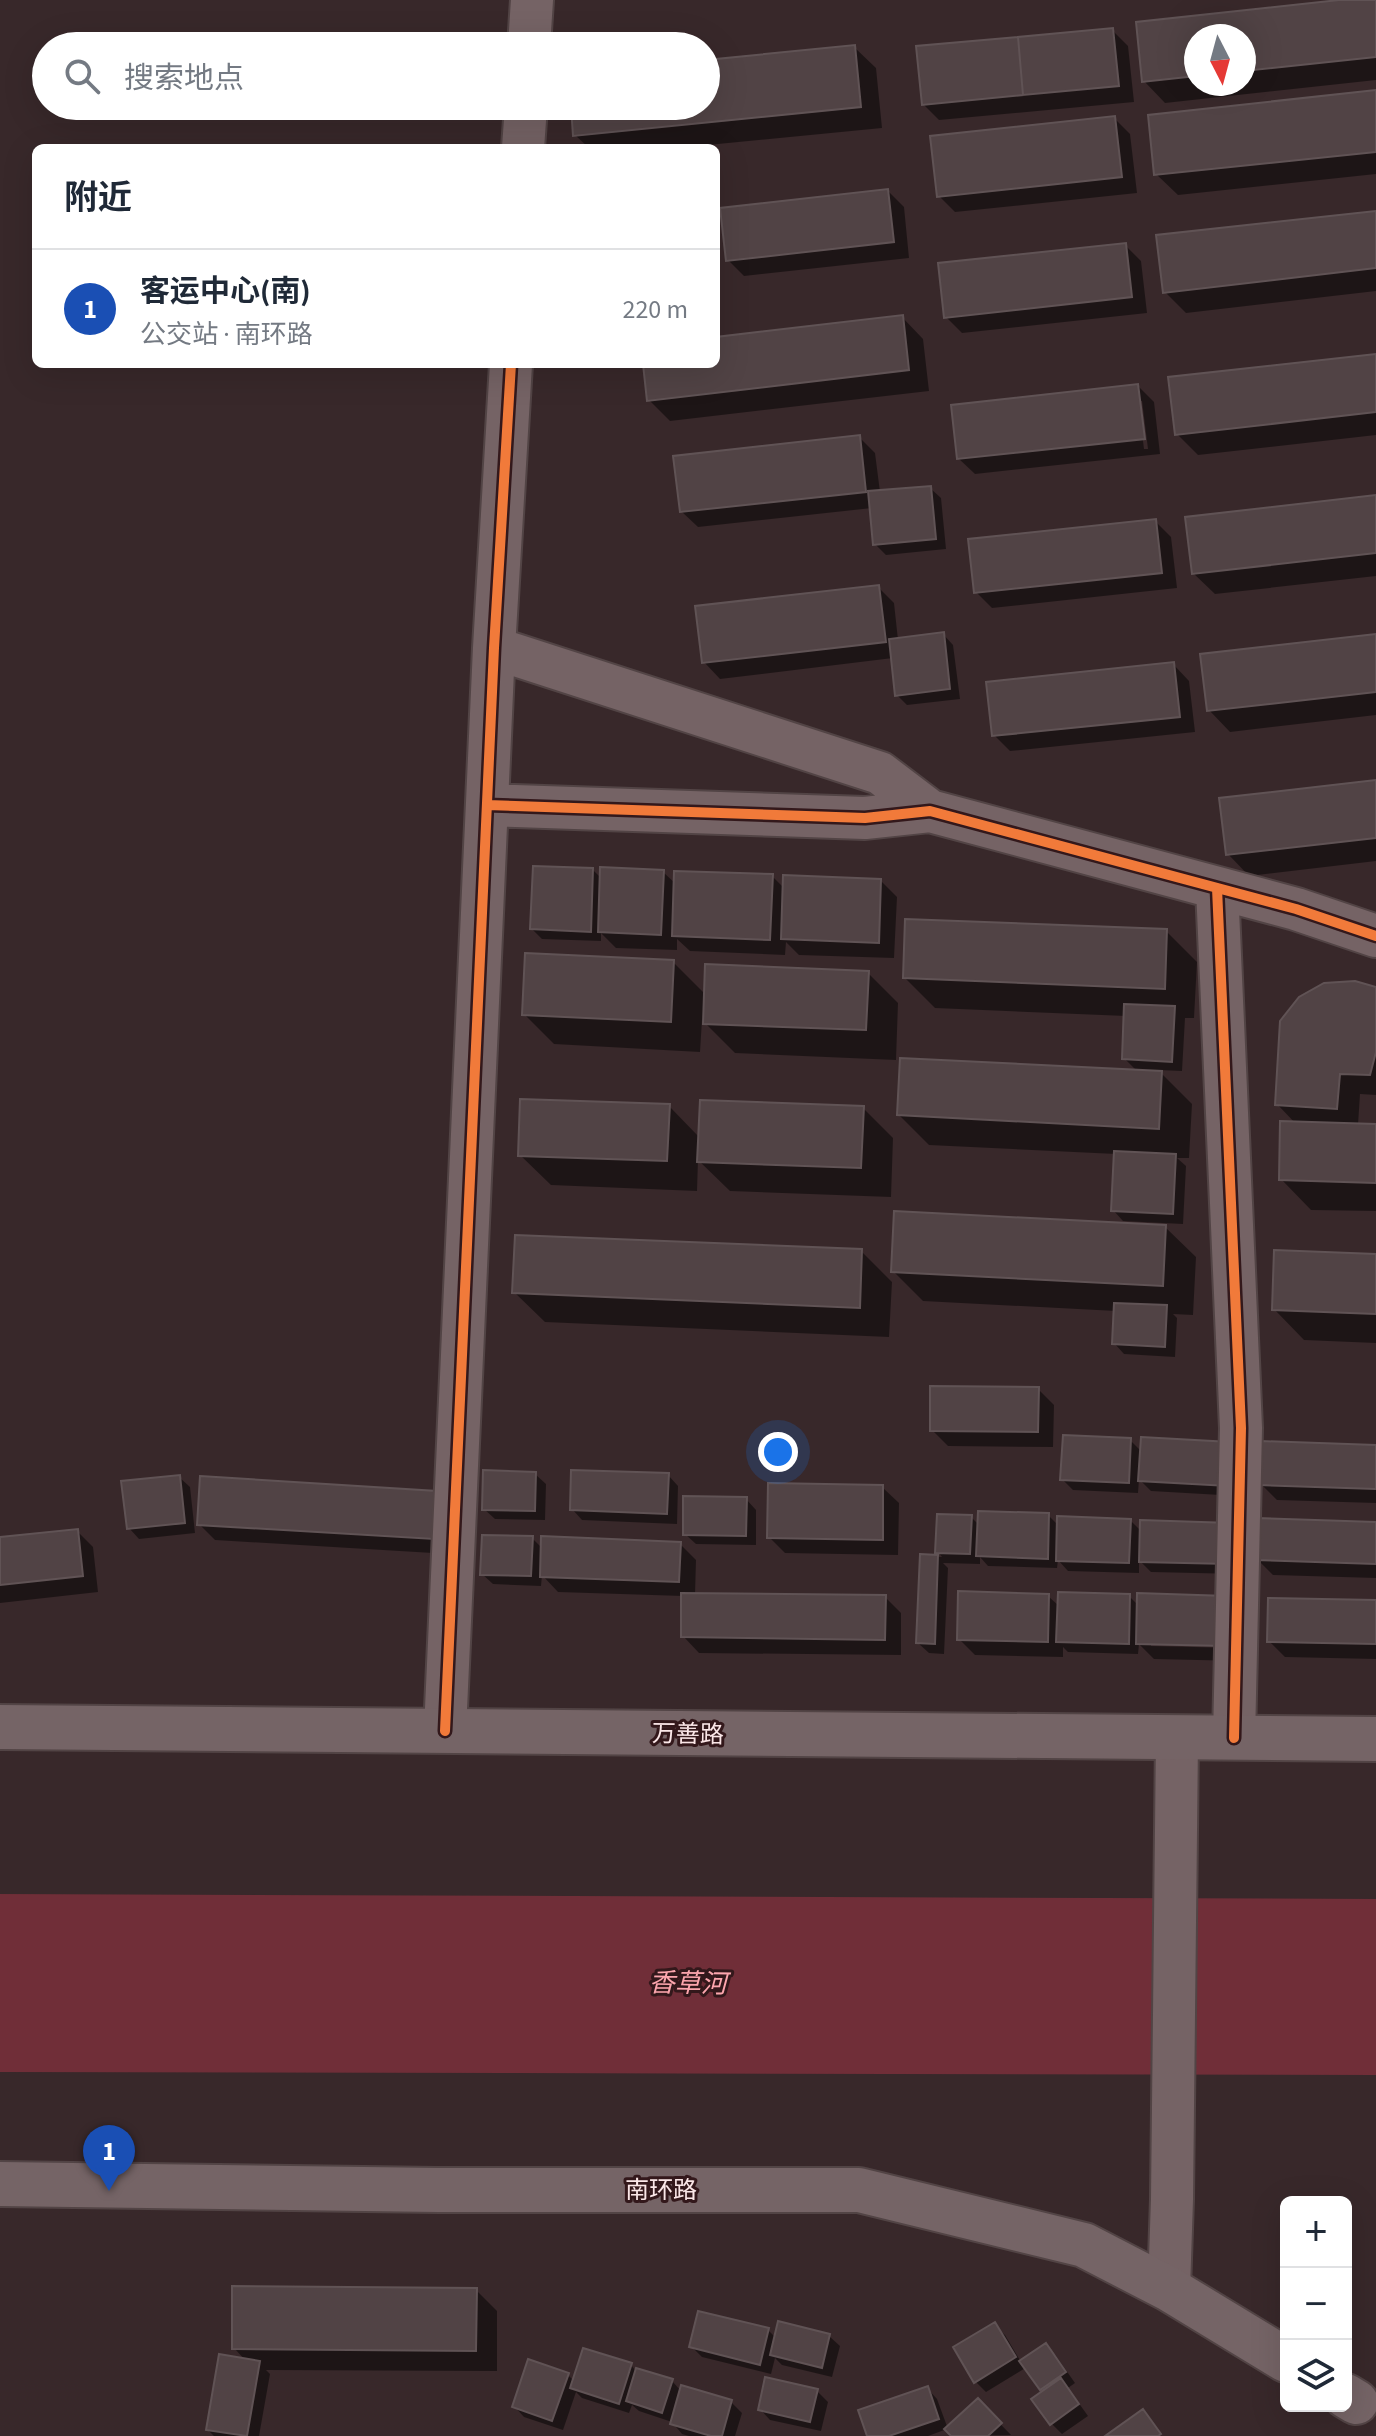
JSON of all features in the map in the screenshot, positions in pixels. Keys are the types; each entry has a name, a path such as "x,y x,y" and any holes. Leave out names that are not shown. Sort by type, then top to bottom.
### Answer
{"main road":[{"name":"万善路","path":"0,1727 1376,1739"},
{"name":"南环路","path":"0,2184 438,2190 859,2190 1084,2245 1169,2289 1280,2356"}],"street":[{"path":"530,32 532,0"},
{"path":"523,144 525,120"},
{"path":"445,1731 494,648 511,368"},
{"path":"494,648 880,773 930,811"},
{"path":"487,805 865,818 930,811 1296,909 1376,936"},
{"path":"1217,888 1241,1428 1234,1738"},
{"path":"1169,2289 1177,1738"}],"water":[{"name":"香草河","path":"0,1894 1376,1899 1376,2075 0,2072"}],"building":[{"path":"1339,0 1376,0 1376,57 1256,70 1256,24 1184,24 1184,77 1142,82 1136,22"},
{"path":"1113,28 1119,86 1023,95 1018,37"},
{"path":"1018,37 1023,95 922,105 916,46"},
{"path":"855,45 861,107 573,136 572,120 720,120 720,59"},
{"path":"1376,90 1376,152 1154,175 1148,115"},
{"path":"1115,116 1122,177 937,197 930,136"},
{"path":"888,189 894,242 726,261 720,208"},
{"path":"1376,211 1376,268 1163,293 1156,235"},
{"path":"1126,243 1132,297 944,318 938,263"},
{"path":"903,315 909,370 647,401 643,368 720,368 720,337"},
{"path":"1376,354 1376,412 1175,435 1168,377"},
{"path":"1138,384 1145,439 957,459 951,405"},
{"path":"860,435 866,492 680,512 673,456"},
{"path":"931,486 936,539 873,545 868,491"},
{"path":"1376,495 1376,553 1192,574 1185,517"},
{"path":"1156,519 1162,573 974,593 968,539"},
{"path":"879,585 886,642 702,663 695,606"},
{"path":"944,632 950,689 895,696 889,639"},
{"path":"1376,634 1376,692 1207,711 1200,654"},
{"path":"1174,662 1180,717 992,736 986,682"},
{"path":"1376,780 1376,838 1226,855 1219,798"},
{"path":"533,866 593,868 591,932 530,929"},
{"path":"600,867 664,870 661,935 598,932"},
{"path":"674,871 773,874 770,940 672,936"},
{"path":"783,875 881,879 879,943 781,939"},
{"path":"905,919 1167,929 1165,989 903,978"},
{"path":"525,953 674,960 671,1022 522,1015"},
{"path":"705,964 869,971 866,1030 703,1024"},
{"path":"1355,981 1376,987 1376,1052 1370,1075 1340,1074 1337,1109 1275,1105 1280,1021 1299,997 1324,983"},
{"path":"1124,1004 1175,1006 1172,1062 1122,1059"},
{"path":"900,1058 1162,1071 1159,1129 897,1115"},
{"path":"520,1099 670,1104 667,1161 518,1156"},
{"path":"700,1100 864,1106 861,1168 697,1162"},
{"path":"1280,1121 1376,1124 1376,1183 1279,1180"},
{"path":"1114,1151 1176,1154 1173,1214 1111,1211"},
{"path":"894,1211 1166,1225 1163,1286 891,1272"},
{"path":"515,1235 862,1249 860,1308 512,1293"},
{"path":"1274,1250 1376,1254 1376,1314 1272,1310"},
{"path":"1114,1303 1167,1305 1165,1347 1112,1344"},
{"path":"930,1386 1039,1387 1038,1432 930,1431"},
{"path":"1063,1435 1131,1438 1129,1483 1060,1480"},
{"path":"1141,1437 1230,1442 1228,1486 1138,1481"},
{"path":"1261,1441 1376,1445 1376,1489 1259,1485"},
{"path":"483,1470 536,1472 535,1511 482,1510"},
{"path":"571,1470 669,1473 667,1514 570,1510"},
{"path":"180,1475 185,1523 127,1529 121,1481"},
{"path":"200,1476 453,1492 451,1540 197,1525"},
{"path":"768,1483 883,1485 883,1540 767,1538"},
{"path":"683,1496 747,1497 746,1536 683,1535"},
{"path":"978,1511 1049,1513 1048,1559 976,1556"},
{"path":"937,1514 972,1515 970,1554 935,1553"},
{"path":"1057,1516 1131,1519 1129,1563 1056,1561"},
{"path":"1256,1518 1376,1522 1376,1564 1255,1560"},
{"path":"1140,1520 1231,1523 1229,1564 1139,1562"},
{"path":"78,1529 83,1576 0,1585 0,1537"},
{"path":"482,1535 533,1536 531,1576 480,1575"},
{"path":"541,1536 681,1542 679,1582 540,1577"},
{"path":"920,1554 938,1555 935,1644 916,1643"},
{"path":"958,1591 1049,1594 1048,1642 957,1640"},
{"path":"1058,1592 1130,1594 1129,1644 1056,1642"},
{"path":"681,1593 886,1595 885,1640 681,1637"},
{"path":"1137,1593 1227,1596 1226,1646 1136,1644"},
{"path":"1268,1598 1376,1600 1376,1644 1267,1642"},
{"path":"232,2286 477,2288 476,2351 232,2349"},
{"path":"698,2311 769,2328 760,2365 689,2347"},
{"path":"778,2321 830,2334 822,2368 770,2355"},
{"path":"995,2322 1016,2357 974,2383 953,2347"},
{"path":"1046,2343 1066,2372 1040,2390 1019,2361"},
{"path":"583,2348 632,2363 619,2404 570,2388"},
{"path":"219,2354 260,2361 247,2436 206,2430"},
{"path":"528,2359 569,2373 552,2421 512,2407"},
{"path":"636,2368 673,2379 662,2413 626,2401"},
{"path":"765,2377 818,2389 810,2422 758,2410"},
{"path":"1061,2378 1079,2404 1050,2425 1031,2399"},
{"path":"681,2385 732,2400 722,2436 711,2436 670,2424"},
{"path":"928,2386 939,2419 889,2436 867,2436 858,2410"},
{"path":"978,2398 1002,2423 988,2436 951,2436 944,2429"},
{"path":"1143,2409 1161,2434 1105,2436"}],"cycle path":[{"path":"445,1731 494,648 511,368"},
{"path":"487,805 865,818 930,811 1296,909 1376,936"},
{"path":"1217,888 1241,1428 1234,1738"}],"place":[{"name":"客运中心(南)","path":"109,2191"}]}
